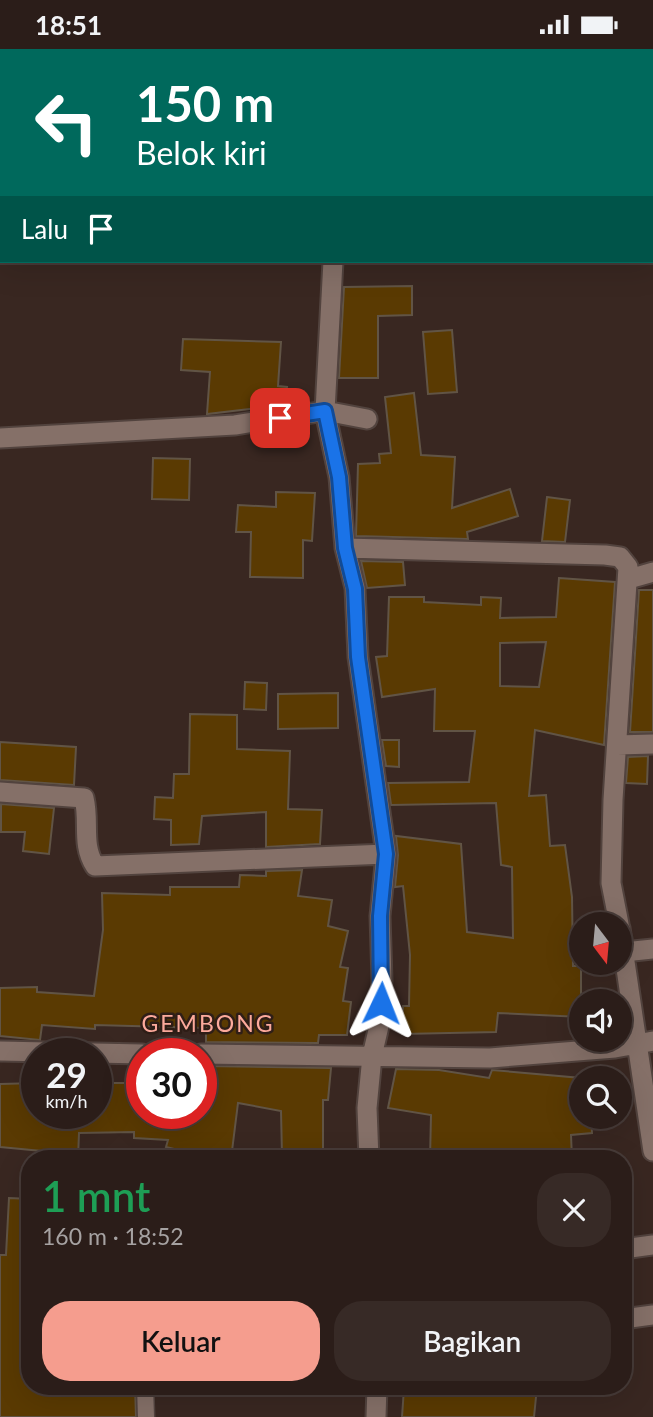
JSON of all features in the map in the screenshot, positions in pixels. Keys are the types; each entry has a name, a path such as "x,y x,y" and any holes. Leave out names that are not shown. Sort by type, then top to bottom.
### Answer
{"street":[{"path":"332,263 325,411 339,477 345,548 355,589 358,657 386,854 380,916 382,980 379,1026 372,1056 367,1108 369,1150"},
{"path":"0,438 235,425 325,411 367,419"},
{"path":"345,548 605,555 620,557 628,567 611,883 616,912"},
{"path":"629,579 653,572"},
{"path":"617,745 653,744"},
{"path":"0,792 83,798 86,852 95,866 386,854"},
{"path":"632,951 653,949"},
{"path":"629,975 645,1041 653,1151"},
{"path":"217,1054 490,1058 615,1048 645,1041"},
{"path":"0,1051 126,1054"},
{"path":"632,1248 653,1245"},
{"path":"632,1318 653,1315"},
{"path":"376,1417 377,1395"}],"lane":[{"path":"145,1395 146,1417"}],"building":[{"path":"412,286 412,315 378,316 378,378 339,378 344,287"},
{"path":"452,330 457,392 428,394 423,332"},
{"path":"183,339 281,342 278,386 287,387 284,405 207,414 210,372 181,370"},
{"path":"414,393 421,455 455,457 452,508 510,489 518,516 467,532 468,539 356,536 358,464 380,463 379,454 391,453 385,397"},
{"path":"153,458 190,459 189,500 152,499"},
{"path":"276,492 315,493 312,541 303,540 303,578 250,577 251,532 236,532 238,505 276,507"},
{"path":"547,497 570,500 565,542 542,541"},
{"path":"361,561 403,562 405,585 367,588"},
{"path":"559,578 615,582 604,745 535,730 529,796 546,795 550,846 565,845 572,897 572,912 569,912 569,975 581,975 581,989 569,989 569,1016 498,1013 496,1032 402,1034 403,1006 409,1006 410,955 403,886 395,887 398,855 396,836 461,844 467,932 513,938 512,867 501,865 496,803 391,805 388,783 469,782 475,731 434,731 435,689 382,697 376,657 387,656 389,597 424,597 424,602 481,605 481,597 501,598 500,618 556,617","holes":["546,642 539,687 500,686 500,643"]},
{"path":"639,590 653,590 653,732 630,732"},
{"path":"245,682 267,683 266,710 244,709"},
{"path":"338,693 338,728 278,729 278,694"},
{"path":"190,714 237,715 237,749 290,751 288,809 322,810 320,844 266,847 266,812 202,816 199,844 171,845 171,820 154,819 155,797 173,798 174,774 189,774"},
{"path":"382,740 399,740 399,767 386,766"},
{"path":"0,742 76,747 74,785 0,780"},
{"path":"648,756 647,784 626,783 628,757"},
{"path":"1,804 54,808 49,854 23,851 25,832 1,832"},
{"path":"302,870 298,896 332,900 328,926 348,931 340,967 348,968 343,1001 351,1002 347,1035 319,1035 318,1043 217,1042 217,1038 206,1038 206,1028 95,1025 95,1029 42,1025 40,1038 0,1036 0,988 37,987 37,992 94,996 103,930 102,893 170,895 170,887 239,887 240,875 266,876 266,871"},
{"path":"217,1066 331,1068 328,1100 323,1100 323,1150 282,1150 281,1111 238,1103 232,1150 178,1150 166,1147 168,1140 134,1138 134,1132 79,1133 78,1150 0,1147 0,1084 21,1083 21,1129 112,1129 112,1083 126,1083 126,1129 217,1129"},
{"path":"396,1069 439,1070 489,1078 492,1070 569,1077 569,1129 592,1129 592,1133 571,1135 572,1150 430,1150 431,1115 388,1108"},
{"path":"9,1198 21,1199 21,1395 135,1395 136,1417 0,1417 0,1255 6,1255"},
{"path":"404,1395 536,1395 534,1417 402,1417"}],"district":[{"name":"GEMBONG","path":"208,1023"}],"route":[{"path":"280,418 325,411 339,477 345,548 355,589 358,657 386,854 380,916 381,1003"}]}
